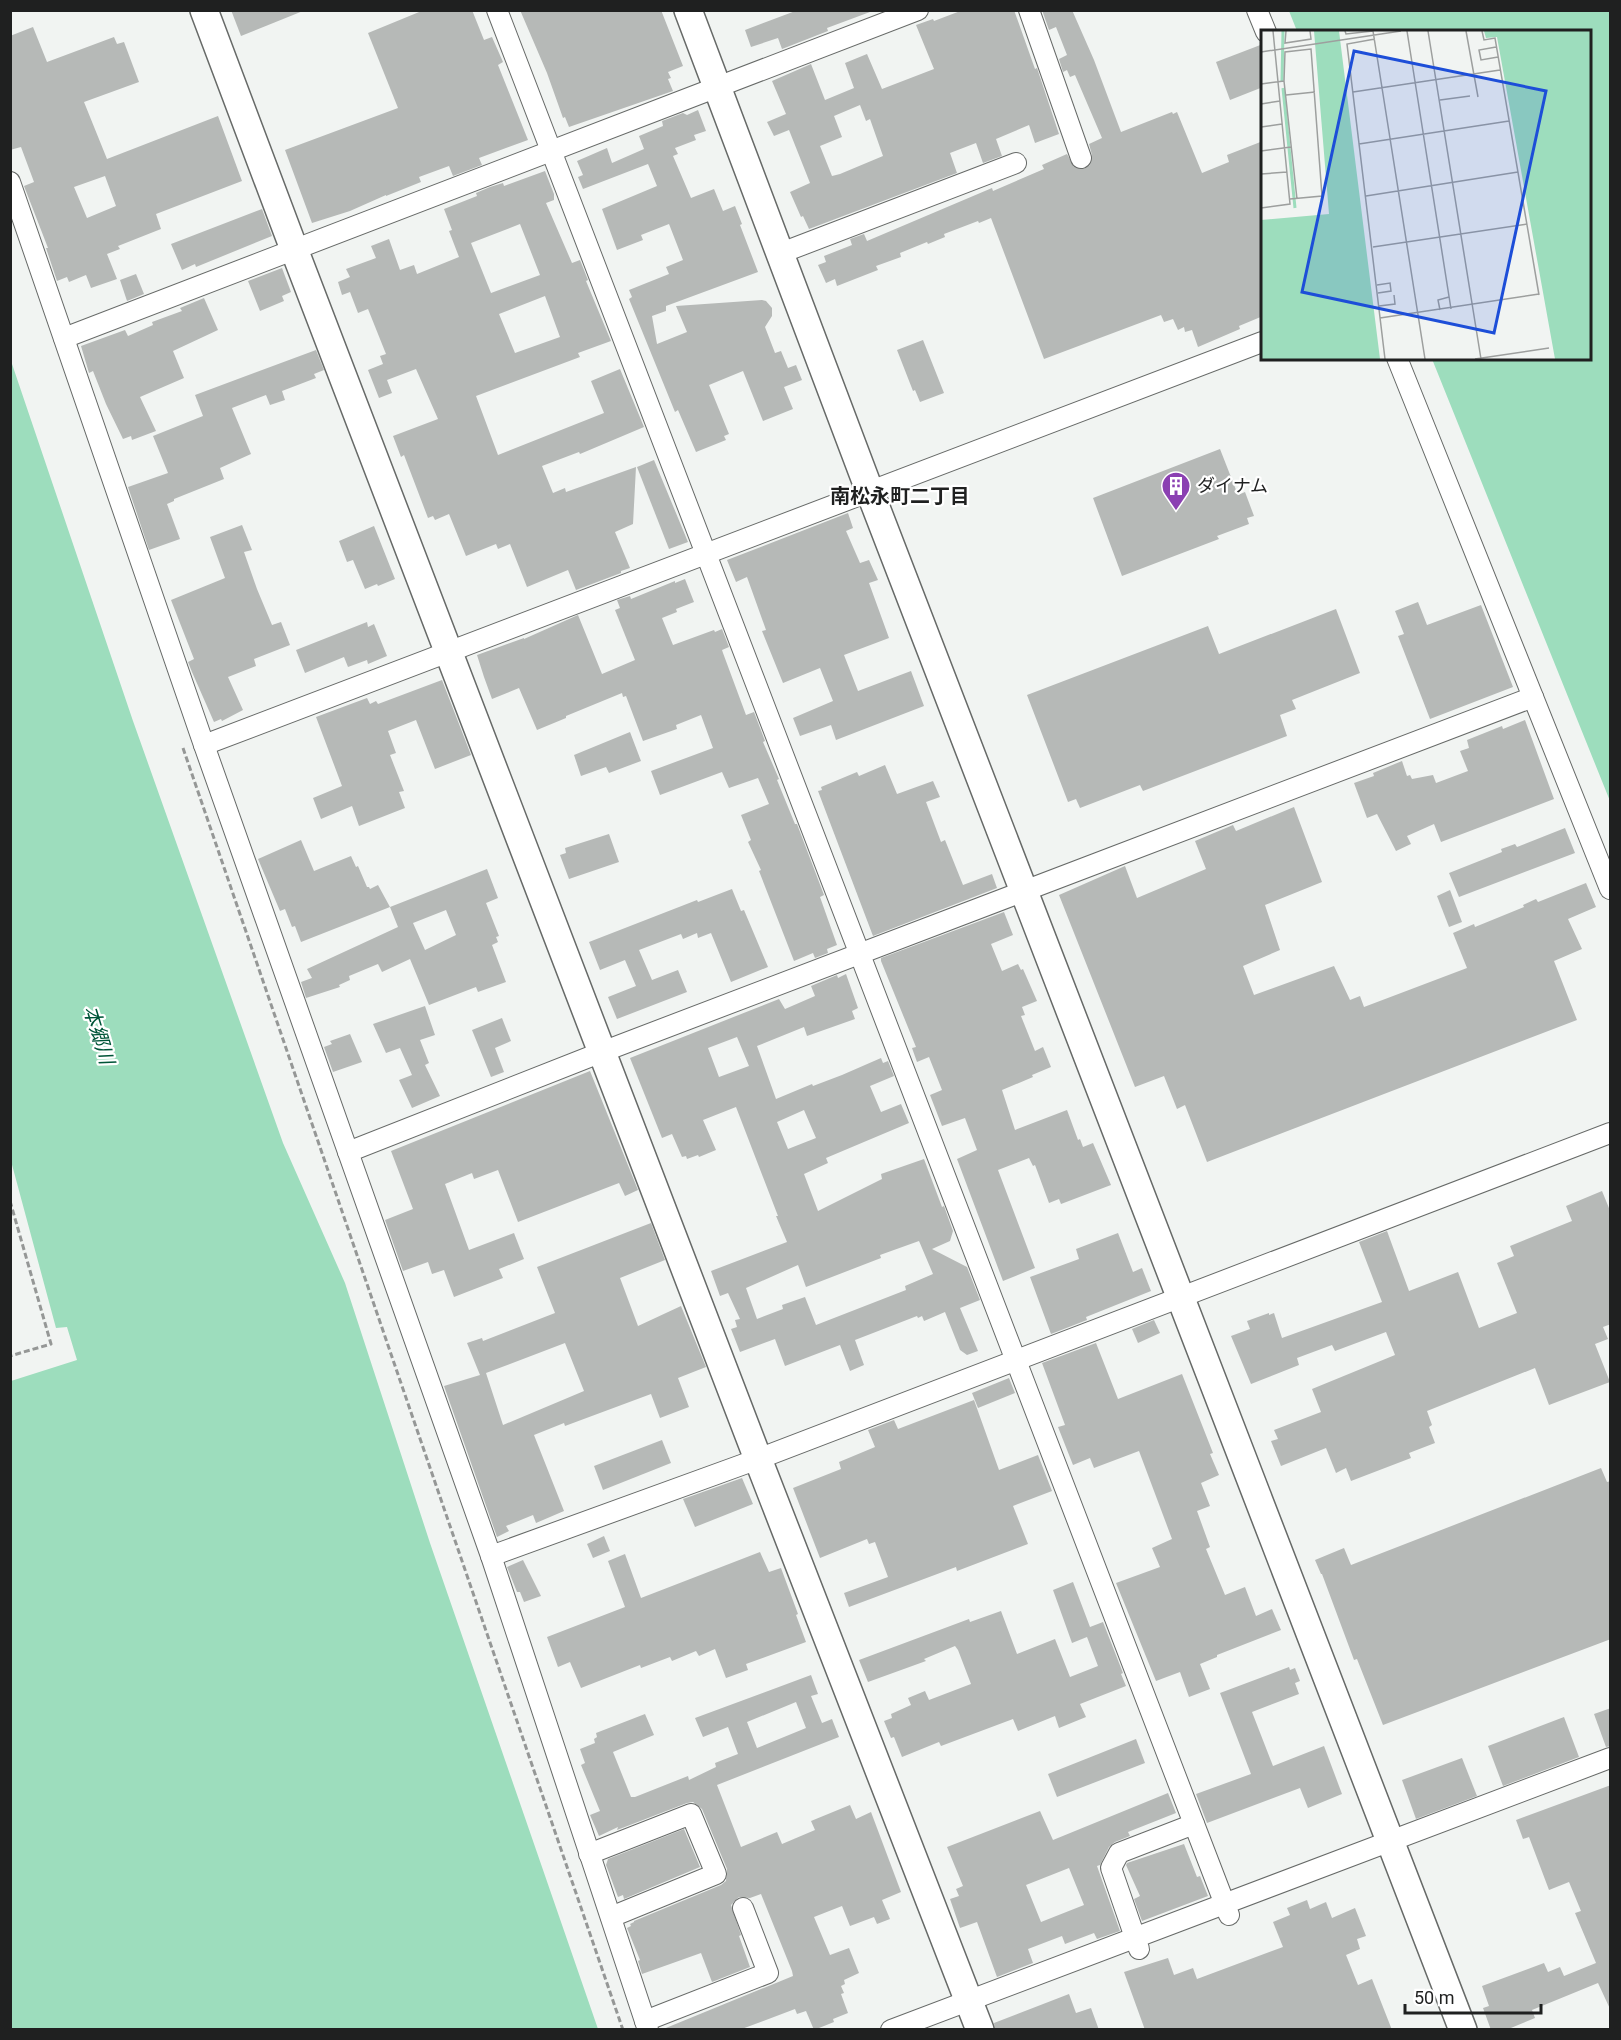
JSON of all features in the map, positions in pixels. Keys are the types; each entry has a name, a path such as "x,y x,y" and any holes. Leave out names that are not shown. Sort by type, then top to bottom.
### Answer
{"street":[{"path":"204,10 758,1459 980,2030"},
{"path":"497,10 1227,1909"},
{"path":"688,10 870,492 1463,2030"},
{"path":"64,338 918,10"},
{"path":"1029,10 1082,158"},
{"path":"1257,10 1265,30"},
{"path":"781,253 1016,163"},
{"path":"10,182 204,746 491,1556 646,2025 768,1973 743,1908"},
{"path":"204,746 1261,343"},
{"path":"1398,360 1611,890"},
{"path":"348,1152 859,953 1533,697"},
{"path":"491,1556 758,1459 1611,1133"},
{"path":"891,2030 1227,1909 1391,1839 1611,1758"},
{"path":"589,1854 691,1814 716,1874 611,1917"},
{"path":"1137,1943 1111,1868 1119,1853 1194,1824"}],"path":[{"path":"180,740 623,2030"},
{"path":"10,1201 51,1344 10,1356"}],"water":[{"path":"1289,11 1610,11 1610,801 1432,360 1591,360 1591,30 1297,30"},
{"name":"本郷川","path":"11,361 133,721 283,1143 345,1283 430,1543 598,2029 11,2029 11,1381 77,1360 67,1327 56,1328 11,1161"}],"building":[{"path":"231,10 303,10 303,11 241,36"},
{"path":"424,10 472,10 484,40 492,37 503,62 498,65 528,140 479,158 482,165 453,176 449,166 419,177 421,182 350,211 312,223 285,150 398,108 368,33"},
{"path":"520,10 661,10 683,66 668,72 673,91 569,127 565,117 563,118"},
{"path":"798,10 869,10 870,12 827,28 828,31 782,49 778,38 751,47 745,30"},
{"path":"963,10 1014,10 1035,69 1037,68 1059,134 1035,143 1029,125 996,139 1002,156 983,163 976,143 950,153 957,173 809,229 790,192 810,183 789,130 774,136 767,122 786,114 772,81 811,64 825,100 854,88 845,63 867,54 882,89 934,69 916,25 933,19 934,21","holes":["860,105 866,121 870,119 883,156 832,176 820,146 842,137 834,116"]},
{"path":"1042,10 1072,10 1121,132 1177,112 1202,173 1229,162 1227,155 1261,142 1261,317 1239,326 1240,329 1198,347 1192,330 1185,332 1184,327 1178,330 1173,319 1164,322 1161,315 1044,359 991,218 944,234 945,237 900,253 901,257 876,266 878,270 837,286 835,279 826,283 818,265 826,262 824,256 852,245 850,239 864,234 867,241 992,188 993,191 1044,169 1042,165 1067,154 1074,167 1084,169 1090,165 1092,155 1089,144 1102,138 1075,75 1070,77 1067,70 1063,72 1059,59 1067,55 1056,27 1049,30"},
{"path":"33,27 47,62 114,37 117,44 124,42 139,82 84,102 107,159 218,116 242,181 156,214 161,229 118,246 120,249 107,254 117,279 91,288 86,275 69,282 67,277 57,281 46,248 48,248 24,186 34,182 21,147 10,150 10,36","holes":["105,176 116,206 87,218 74,187"]},
{"path":"1261,45 1261,88 1230,100 1216,62"},
{"path":"698,110 706,131 694,135 696,140 675,148 678,154 673,156 691,198 714,189 723,211 735,206 758,272 666,306 666,311 652,316 657,344 687,332 676,306 762,300 772,308 772,316 765,327 775,353 781,351 788,368 796,365 802,380 784,387 793,409 763,421 743,371 709,385 729,434 724,436 726,440 696,452 678,410 675,412 629,299 632,297 629,290 669,274 666,267 683,260 669,224 641,235 643,240 617,250 602,209 657,186 648,164 583,189 578,177 583,175 577,161 607,148 612,163 644,149 639,136 663,126 662,121"},
{"path":"545,171 554,194 554,200 546,203 572,263 580,260 588,280 586,281 611,341 578,353 580,357 476,396 498,455 604,413 591,381 620,369 644,427 580,454 579,452 542,466 553,493 565,488 566,492 636,467 633,524 615,532 630,568 576,590 568,570 527,587 510,544 498,549 496,544 466,556 449,514 435,520 433,516 428,518 404,455 401,457 393,436 438,419 416,369 387,380 392,393 379,398 368,370 383,364 380,356 386,354 368,309 358,313 350,292 342,295 338,282 350,277 346,269 376,258 371,246 389,239 400,270 414,265 417,274 459,257 444,209 477,196 476,193 490,187 503,183 504,186","holes":["520,224 540,275 491,293 471,243","545,296 560,337 515,353 499,314"]},
{"path":"262,209 272,236 196,267 195,264 182,270 171,244"},
{"path":"282,268 291,292 282,296 284,301 260,311 248,281"},
{"path":"136,274 144,294 127,301 120,280"},
{"path":"204,298 218,330 173,351 184,378 140,397 156,431 132,440 131,436 123,439 93,371 89,373 81,346 125,330 128,336"},
{"path":"923,340 944,393 920,402 915,390 913,391 897,350"},
{"path":"316,350 324,370 314,374 316,378 282,391 285,400 270,405 266,395 232,408 251,454 220,468 224,479 167,504 180,539 149,550 128,487 168,473 153,436 203,416 195,395"},
{"name":"ダイナム","path":"1220,449 1238,495 1245,492 1254,516 1247,518 1249,524 1217,536 1219,539 1122,576 1093,498"},
{"path":"654,460 688,542 669,549 637,467"},
{"path":"848,513 853,528 846,531 860,563 869,560 878,580 869,583 889,638 844,655 858,691 911,671 924,706 836,740 831,725 800,736 793,718 833,701 820,668 783,683 762,631 766,630 747,577 736,582 727,560"},
{"path":"242,525 252,550 244,552 257,589 272,625 281,622 290,645 254,659 256,666 228,677 243,710 222,721 221,719 214,722 188,662 194,659 171,600 225,578 210,537"},
{"path":"374,526 395,579 365,589 353,560 347,562 339,541"},
{"path":"685,579 694,602 662,618 673,645 722,629 729,647 722,650 746,715 754,712 765,741 763,742 779,779 777,780 795,824 797,824 824,895 820,897 837,945 827,949 828,953 815,958 813,953 794,961 759,871 761,870 748,842 751,840 741,815 769,804 758,778 729,788 722,772 660,795 651,771 713,748 701,715 676,725 677,729 643,741 626,696 623,697 622,693 537,730 519,688 492,699 484,677 477,655 524,639 578,615 602,674 635,660 615,610 620,608 617,600 630,596 631,599"},
{"path":"1418,602 1427,625 1481,605 1513,687 1430,719 1398,636 1404,634 1395,611"},
{"path":"1336,609 1360,673 1292,700 1296,709 1280,715 1287,736 1143,791 1140,785 1080,808 1076,799 1068,802 1027,695 1208,626 1219,654"},
{"path":"367,622 368,627 374,624 387,656 368,664 367,660 348,667 344,657 305,673 296,650"},
{"path":"442,680 471,755 435,769 416,720 388,731 396,753 390,755 404,791 399,792 405,808 359,826 352,806 321,819 313,798 342,786 316,717 367,698 370,704 376,701 378,704"},
{"path":"1525,720 1554,799 1441,842 1434,824 1407,836 1411,844 1396,851 1377,814 1367,818 1354,783 1374,776 1373,773 1402,761 1407,776 1410,775 1412,779 1433,775 1436,783 1468,771 1460,751 1469,748 1467,740 1502,726 1503,729"},
{"path":"630,732 641,761 609,773 606,767 581,776 574,755"},
{"path":"885,765 897,794 933,781 940,797 926,802 941,842 945,840 963,885 992,874 997,888 873,936 818,791 822,790 821,787 857,772 859,776"},
{"path":"1294,807 1322,882 1265,905 1280,950 1243,966 1254,995 1334,966 1350,1000 1360,996 1364,1007 1467,968 1453,933 1474,924 1475,927 1524,907 1523,905 1536,899 1538,902 1586,883 1596,907 1568,919 1582,949 1554,961 1577,1020 1207,1162 1185,1105 1177,1109 1164,1076 1135,1087 1059,895 1125,866 1137,898 1206,869 1195,841 1233,825 1236,831"},
{"path":"1565,828 1575,853 1459,897 1449,873 1502,852 1501,849 1515,844 1517,847"},
{"path":"609,834 619,862 569,879 560,855 566,853 565,848"},
{"path":"301,840 314,871 351,856 367,887 370,889 378,885 390,907 301,942 285,909 280,911 258,859"},
{"path":"487,869 498,898 486,903 499,936 496,937 498,942 492,945 506,982 478,992 476,987 429,1005 410,959 382,972 378,964 349,976 350,980 339,985 340,987 306,998 301,982 312,978 307,969 398,927 390,907","holes":["446,910 456,935 425,950 413,923"]},
{"path":"732,889 741,911 744,910 768,967 731,982 711,933 698,938 697,933 683,939 681,934 639,950 652,980 678,970 687,992 617,1019 608,997 636,986 625,960 600,970 589,942 697,900 698,902"},
{"path":"1450,890 1462,922 1449,927 1437,896"},
{"path":"1004,912 1013,935 991,944 1002,971 1018,964 1021,970 1023,969 1037,1001 1022,1007 1025,1015 1021,1016 1035,1051 1043,1047 1051,1067 1002,1090 1015,1130 1067,1110 1078,1140 1080,1139 1083,1147 1093,1143 1111,1185 1061,1204 1059,1199 1049,1203 1035,1165 1033,1166 1029,1158 998,1170 1035,1268 1003,1281 957,1159 977,1150 965,1118 942,1126 930,1095 942,1090 929,1057 917,1062 912,1048 916,1047 881,958"},
{"path":"846,974 858,1008 852,1011 855,1019 807,1036 804,1027 757,1046 776,1099 881,1058 883,1063 888,1061 894,1076 870,1086 881,1112 901,1104 909,1123 826,1158 828,1163 804,1174 818,1211 882,1179 881,1174 924,1159 953,1231 950,1241 932,1249 967,1267 980,1300 960,1308 978,1351 967,1355 960,1350 945,1312 924,1321 922,1316 918,1318 917,1316 855,1340 864,1365 850,1371 840,1345 785,1366 775,1339 740,1352 731,1329 737,1327 735,1320 740,1319 728,1293 720,1296 711,1271 787,1242 776,1216 778,1216 736,1107 703,1120 716,1150 699,1157 698,1155 687,1159 686,1156 682,1157 672,1134 662,1138 630,1058 779,999 785,1009 815,996 811,986 837,975 838,978","holes":["737,1037 749,1066 719,1077 708,1048","804,1110 816,1138 788,1149 777,1122","919,1241 933,1274 905,1286 906,1290 816,1325 805,1297 782,1305 783,1309 757,1319 746,1288 798,1265 806,1287 881,1258 880,1255"]},
{"path":"425,1006 435,1035 420,1040 429,1063 425,1065 440,1096 412,1108 399,1080 412,1075 400,1048 386,1053 373,1024"},
{"path":"502,1018 511,1041 495,1048 504,1072 491,1077 472,1030"},
{"path":"350,1034 362,1062 333,1072 324,1047 332,1044 330,1041"},
{"path":"590,1071 638,1190 625,1196 619,1183 518,1222 498,1170 474,1179 472,1173 445,1184 469,1250 514,1233 524,1259 499,1269 503,1278 454,1297 444,1270 432,1274 428,1262 403,1271 385,1220 413,1209 391,1151"},
{"path":"1602,1191 1611,1213 1611,1324 1603,1327 1608,1339 1595,1344 1610,1382 1549,1405 1535,1368 1427,1411 1432,1425 1429,1427 1435,1443 1409,1453 1411,1458 1351,1481 1346,1468 1336,1473 1326,1448 1281,1466 1271,1441 1278,1439 1274,1430 1321,1412 1312,1389 1395,1355 1386,1332 1335,1351 1332,1345 1297,1358 1299,1365 1251,1384 1231,1336 1250,1329 1247,1321 1274,1313 1282,1338 1382,1302 1359,1242 1387,1231 1409,1291 1458,1272 1479,1328 1517,1313 1497,1263 1514,1256 1510,1246 1572,1221 1566,1206"},
{"path":"651,1223 665,1260 620,1278 638,1326 681,1306 706,1367 678,1378 689,1407 660,1418 651,1394 534,1435 564,1511 536,1523 533,1515 506,1526 509,1531 497,1537 444,1386 480,1375 467,1343 482,1338 483,1341 555,1313 537,1267","holes":["565,1343 584,1391 503,1425 486,1373"]},
{"path":"1118,1233 1133,1272 1142,1268 1151,1291 1051,1334 1030,1277 1079,1259 1076,1249"},
{"path":"1154,1320 1160,1333 1138,1343 1132,1329"},
{"path":"1096,1343 1118,1399 1182,1374 1213,1453 1210,1454 1219,1475 1201,1483 1210,1506 1197,1511 1210,1547 1206,1549 1225,1595 1245,1587 1256,1616 1272,1609 1281,1630 1200,1664 1210,1689 1189,1697 1180,1672 1156,1681 1116,1583 1160,1567 1152,1548 1172,1539 1139,1451 1094,1468 1090,1458 1073,1465 1058,1427 1065,1425 1042,1363"},
{"path":"1009,1378 1015,1393 978,1408 972,1393"},
{"path":"974,1400 999,1470 1038,1455 1052,1491 1013,1506 1028,1544 957,1571 956,1567 849,1607 844,1593 888,1577 875,1542 869,1544 867,1539 820,1558 793,1488 841,1469 839,1462 875,1447 868,1430 894,1420 898,1429"},
{"path":"662,1440 671,1463 603,1490 594,1466"},
{"path":"1601,1468 1607,1482 1611,1481 1611,1639 1383,1725 1357,1659 1354,1660 1315,1560 1344,1548 1351,1565"},
{"path":"742,1478 753,1504 695,1527 683,1499"},
{"path":"604,1536 610,1551 593,1558 587,1544"},
{"path":"760,1552 769,1572 781,1568 806,1642 746,1664 748,1670 726,1678 715,1649 699,1656 696,1651 672,1661 670,1657 641,1668 640,1665 581,1688 570,1662 558,1667 547,1637 625,1607 608,1561 625,1554 641,1598"},
{"path":"523,1560 541,1596 524,1602 520,1592 517,1592 507,1567"},
{"path":"1073,1582 1090,1627 1103,1622 1126,1686 1080,1704 1086,1717 1059,1728 1055,1716 1018,1731 1013,1719 941,1746 939,1742 902,1757 884,1721 892,1718 891,1714 911,1705 908,1698 925,1691 929,1700 971,1684 958,1650 955,1646 924,1659 926,1661 868,1682 859,1660 969,1619 970,1622 1001,1611 1017,1654 1055,1639 1070,1677 1098,1666 1087,1637 1072,1643 1053,1590"},
{"path":"1289,1667 1290,1670 1295,1668 1300,1681 1295,1683 1299,1694 1252,1712 1273,1766 1324,1746 1342,1794 1308,1808 1300,1788 1207,1823 1196,1794 1251,1774 1220,1693"},
{"path":"811,1675 818,1694 811,1696 822,1723 832,1719 839,1737 717,1785 741,1847 777,1832 782,1844 815,1830 811,1821 850,1805 856,1819 871,1812 901,1892 882,1900 890,1919 877,1924 874,1917 850,1926 842,1906 814,1917 830,1955 849,1948 859,1973 844,1980 845,1984 841,1986 844,1993 841,1994 848,2013 833,2019 834,2022 814,2030 806,2011 797,2014 795,2009 739,2030 661,2030 793,1976 761,1894 750,1898 739,1897 731,1905 750,1967 712,1982 701,1953 642,1974 638,1961 640,1960 627,1928 631,1926 630,1924 721,1885 726,1881 727,1869 702,1809 693,1802 617,1830 618,1827 599,1836 590,1815 600,1811 581,1765 585,1763 580,1749 595,1743 596,1733 645,1714 654,1735 613,1752 631,1797 635,1797 688,1776 689,1780 716,1767 715,1763 738,1754 728,1727 703,1737 695,1718","holes":["796,1702 806,1728 757,1748 747,1722"]},
{"path":"1611,1708 1611,1746 1606,1747 1594,1714"},
{"path":"1564,1717 1579,1757 1503,1786 1488,1746"},
{"path":"1136,1739 1145,1763 1057,1797 1048,1774"},
{"path":"1462,1758 1477,1796 1416,1819 1402,1780"},
{"path":"1611,1785 1611,2011 1598,1983 1532,2010 1535,2018 1506,2030 1491,2030 1483,2008 1489,2006 1482,1986 1544,1963 1548,1972 1560,1967 1564,1976 1596,1963 1575,1913 1581,1911 1569,1882 1549,1890 1529,1837 1523,1839 1516,1820"},
{"path":"1168,1793 1176,1813 1128,1832 1130,1836 1109,1847 1100,1865 1097,1866 1120,1931 1097,1939 1094,1933 1065,1944 1062,1936 1028,1949 1033,1963 997,1977 977,1922 960,1928 950,1899 959,1896 956,1889 963,1886 947,1847 1040,1811 1053,1840","holes":["1069,1868 1084,1905 1041,1922 1026,1885"]},
{"path":"684,1829 700,1867 624,1899 623,1895 618,1897 606,1865 608,1859"},
{"path":"1184,1844 1197,1877 1200,1876 1208,1896 1142,1921 1134,1899 1140,1896 1127,1863"},
{"path":"1307,1900 1310,1909 1326,1902 1332,1918 1355,1908 1366,1936 1357,1939 1360,1949 1346,1955 1358,1985 1372,1979 1392,2030 1145,2030 1124,1972 1168,1958 1174,1975 1193,1968 1197,1979 1283,1947 1273,1922 1290,1915 1287,1908"},
{"path":"1069,1994 1076,2013 1091,2008 1099,2030 995,2030 994,2023"}],"place":[{"name":"ダイナム","path":"1176,512"}],"district":[{"name":"南松永町二丁目","path":"900,496"}]}
